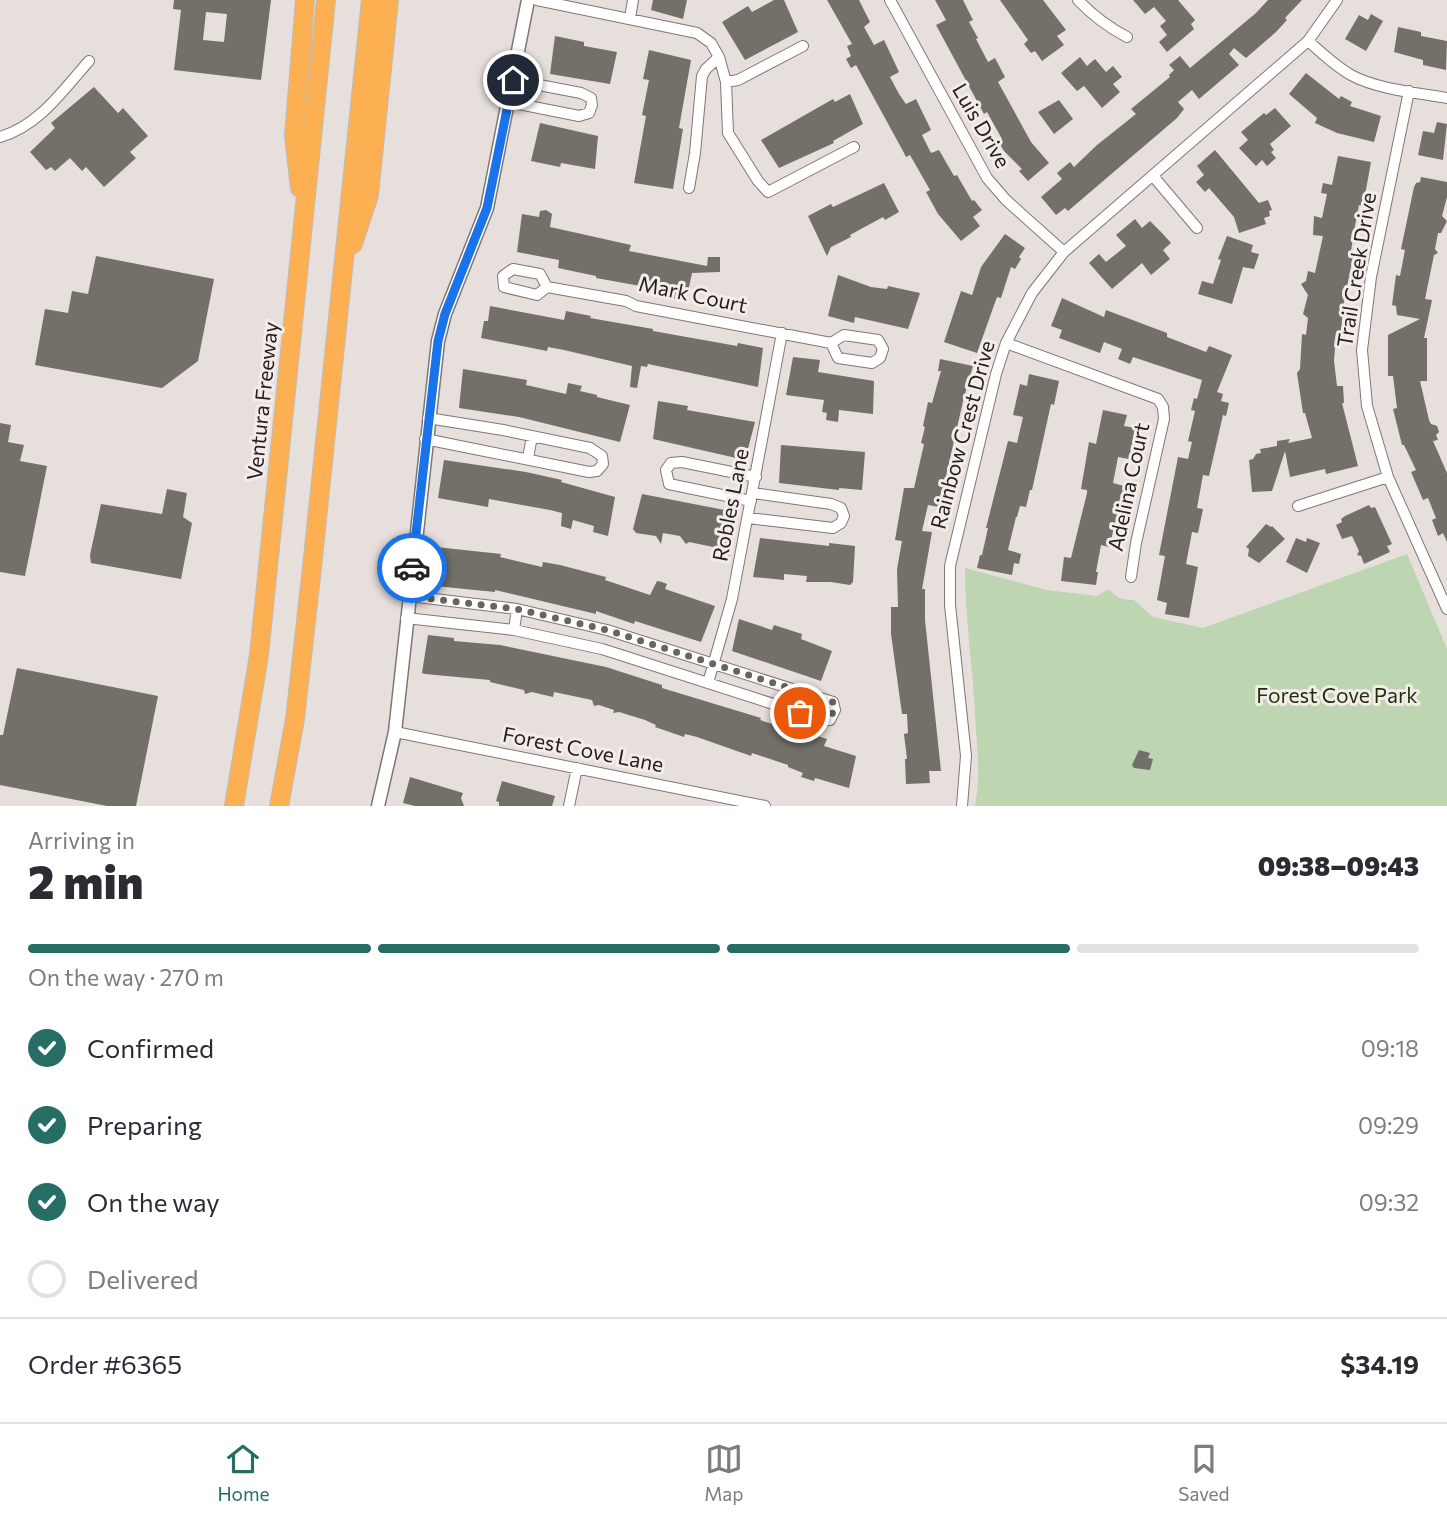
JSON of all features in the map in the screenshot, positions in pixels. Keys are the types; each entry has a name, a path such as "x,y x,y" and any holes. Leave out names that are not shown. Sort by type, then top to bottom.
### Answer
{"highway":[{"path":"303,226 294,136 305,0"},
{"name":"Ventura Freeway","path":"234,806 259,655 326,0"},
{"path":"279,806 295,719 371,0"},
{"path":"342,281 369,195 389,0"}],"street":[{"path":"377,806 395,732 425,439 438,341 445,314 487,208 528,0"},
{"path":"537,0 697,33 711,43 719,57 726,82 728,133 758,181 768,192 854,147"},
{"path":"630,18 633,0"},
{"name":"Luis Drive","path":"890,0 987,178 1006,200 1064,252"},
{"path":"1079,0 1108,27 1127,37"},
{"name":"Rainbow Crest Drive","path":"961,806 965,757 950,605 950,566 996,374 1006,343 1032,293 1064,252 1308,41 1337,0"},
{"path":"1308,41 1354,77 1447,98"},
{"path":"726,82 738,80 803,46"},
{"path":"689,188 702,76 719,57"},
{"path":"0,137 13,133 39,116 89,61"},
{"path":"508,102 579,116 589,113 592,105 591,97 581,93 513,80"},
{"name":"Trail Creek Drive","path":"1409,91 1371,277 1362,350 1367,406 1388,477 1447,608"},
{"path":"1153,176 1197,228"},
{"name":"Mark Court","path":"547,287 831,343 844,335 878,340 883,349 880,358 872,363 838,358 831,343"},
{"name":"Robles Lane","path":"708,683 732,599 782,333"},
{"name":"Adelina Court","path":"1006,343 1158,399 1163,407 1164,419 1131,577"},
{"path":"425,439 589,472 597,471 603,464 602,456 590,448 428,418"},
{"path":"528,458 532,436"},
{"path":"748,518 833,528 841,523 844,516 841,508 831,504 752,497 669,484 666,470 671,463 682,462 756,477"},
{"path":"1298,506 1388,477"},
{"path":"406,618 514,630 602,649 824,720 830,720 834,715 833,702 607,630 517,609 409,596"},
{"path":"514,630 517,609"},
{"path":"602,649 607,630"},
{"name":"Forest Cove Lane","path":"395,732 765,806"},
{"path":"569,806 577,768"}],"green space":[{"name":"Forest Cove Park","path":"1407,554 1447,649 1447,806 975,806 978,759 965,568 1047,590 1097,596 1109,589 1120,598 1134,600 1153,617 1203,628"}],"building":[{"path":"174,0 271,0 261,80 174,70 181,10 173,9","holes":["206,12 227,14 224,42 203,40"]},
{"path":"653,0 687,0 683,19 651,10"},
{"path":"774,0 784,0 798,32 745,60 722,22 748,6 752,12"},
{"path":"827,0 859,0 870,22 864,27 874,45 884,40 899,72 890,77 899,94 906,104 916,99 931,130 922,135 931,153 939,150 954,176 957,175 972,201 982,210 973,217 980,226 961,241 938,214 926,192 930,190 910,155 906,157 856,65 851,68 846,59 851,56 847,46 852,44"},
{"path":"935,0 963,0 973,20 969,22 988,62 995,58 1005,77 998,82 1031,142 1049,163 1028,181 1019,171 1022,169 998,141 1002,139 987,112 984,114 936,25 946,20"},
{"path":"1000,0 1043,0 1066,30 1057,36 1064,45 1042,61 1035,51 1031,53 1024,44 1028,40"},
{"path":"1133,0 1178,0 1195,20 1191,24 1194,29 1167,52 1159,42 1167,35 1160,26 1166,21 1154,7 1145,14"},
{"path":"1268,0 1302,0 1276,32 1246,58 1234,48 1229,54 1239,65 1199,99 1192,90 1178,102 1184,109 1177,118 1068,211 1065,208 1056,215 1041,197 1062,179 1057,173 1070,162 1074,167 1136,114 1131,109 1170,77 1174,70 1169,65 1180,56 1190,68"},
{"path":"1371,14 1383,21 1366,51 1345,39 1359,15 1368,20"},
{"path":"1398,27 1421,32 1421,36 1447,41 1446,70 1423,65 1423,60 1394,52"},
{"path":"555,36 584,42 584,46 617,52 610,84 550,74"},
{"path":"649,50 691,60 679,128 683,129 673,189 634,183 646,116 642,115 649,80 643,79"},
{"path":"1080,57 1087,66 1095,59 1106,72 1113,66 1122,77 1113,84 1120,92 1102,108 1084,86 1077,91 1061,73"},
{"path":"1306,73 1339,99 1341,96 1352,102 1350,106 1381,116 1374,142 1337,133 1315,123 1317,118 1289,94"},
{"path":"94,87 118,113 123,108 148,136 130,152 136,158 104,187 86,167 82,171 70,158 55,171 51,167 46,170 30,152 55,128 51,123"},
{"path":"850,94 863,124 833,141 834,143 779,168 761,140 833,99 835,102"},
{"path":"1059,100 1073,119 1054,134 1038,112"},
{"path":"1275,108 1291,126 1270,144 1274,150 1271,152 1276,158 1267,166 1262,160 1256,166 1239,148 1248,140 1241,132 1264,113 1266,115"},
{"path":"1437,122 1447,124 1443,160 1418,155 1423,131 1434,133"},
{"path":"540,123 598,136 595,169 561,163 560,167 531,161"},
{"path":"1215,150 1259,203 1268,200 1272,210 1269,211 1270,216 1264,218 1266,224 1239,233 1234,217 1209,188 1205,192 1196,182 1204,175 1197,166"},
{"path":"1338,156 1371,162 1363,206 1359,205 1355,226 1340,347 1335,347 1334,361 1337,386 1343,386 1342,403 1358,466 1326,474 1325,469 1290,477 1285,451 1272,491 1252,492 1249,460 1261,453 1260,449 1277,446 1277,441 1290,439 1288,443 1312,438 1303,413 1297,373 1300,369 1302,334 1306,335 1308,318 1303,314 1308,295 1301,284 1306,281 1308,271 1315,273 1323,236 1313,235 1314,216 1322,218 1327,194 1321,193 1323,183 1332,185"},
{"path":"1421,177 1447,182 1447,197 1442,216 1447,221 1441,233 1438,233 1435,249 1438,253 1434,255 1425,299 1432,300 1424,338 1427,338 1427,381 1420,381 1429,420 1437,426 1439,432 1436,435 1438,440 1433,441 1447,473 1447,542 1443,533 1438,536 1432,520 1436,518 1428,498 1423,500 1411,472 1416,470 1402,445 1393,409 1397,408 1393,376 1388,376 1388,335 1420,319 1397,315 1396,306 1392,305 1396,275 1400,276 1405,250 1401,249 1414,187"},
{"path":"884,183 899,212 885,220 883,217 850,235 851,237 831,247 827,256 808,216"},
{"path":"546,210 552,214 550,227 631,245 629,251 707,266 708,257 720,257 720,272 692,273 686,301 672,298 674,292 596,278 558,268 559,260 517,252 522,214 539,217 540,211"},
{"path":"1135,219 1142,228 1150,221 1171,243 1163,250 1170,259 1151,275 1142,263 1112,289 1089,263 1099,254 1106,262 1126,246 1116,235"},
{"path":"1005,234 1025,248 1015,269 1011,267 1001,298 997,297 977,353 944,342 961,291 972,295 981,267"},
{"path":"1227,236 1253,245 1251,252 1259,254 1254,269 1243,267 1232,304 1198,294 1202,281 1213,284 1221,260 1218,259"},
{"path":"96,256 214,279 198,361 162,388 35,365 45,309 68,313 72,291 88,294"},
{"path":"838,275 871,287 887,289 888,286 920,293 908,329 855,317 854,323 828,316"},
{"path":"1062,298 1104,317 1106,310 1167,333 1167,337 1206,352 1209,346 1232,355 1217,392 1223,394 1221,401 1229,403 1226,416 1223,415 1209,476 1203,475 1197,508 1203,509 1198,533 1192,532 1186,564 1198,567 1189,618 1165,614 1167,603 1157,600 1165,556 1159,555 1178,457 1188,459 1192,442 1188,441 1195,411 1191,410 1202,380 1133,357 1130,364 1118,359 1122,349 1104,342 1100,353 1059,338 1062,330 1051,326"},
{"path":"490,306 564,320 566,311 653,331 763,348 758,387 648,364 647,367 641,366 637,388 630,387 632,366 548,347 547,351 481,338 484,321 488,321"},
{"path":"793,357 820,360 818,372 874,381 873,414 839,410 838,422 826,420 827,413 822,412 824,400 786,395"},
{"path":"940,359 973,366 939,507 928,505 922,531 932,532 922,589 925,589 925,620 941,771 929,771 930,783 906,784 904,734 908,733 907,714 902,714 891,634 891,607 898,607 897,569 902,541 895,540 904,488 914,488 924,444 921,443 925,427 923,426 928,402 932,403 941,371 938,371"},
{"path":"463,369 527,380 526,385 566,394 568,383 582,386 580,391 630,405 620,442 519,417 459,408"},
{"path":"1029,374 1059,381 1054,405 1051,404 1032,490 1026,507 1020,506 1008,550 1021,554 1019,564 1014,563 1012,575 977,568 1008,441 1017,443 1023,417 1013,415 1020,384 1027,386"},
{"path":"658,401 688,406 687,410 755,422 745,460 653,439"},
{"path":"1103,410 1127,415 1124,426 1135,428 1129,459 1118,457 1113,483 1124,486 1117,517 1109,547 1101,545 1096,585 1061,581 1064,557 1071,558 1087,493 1087,490 1081,489 1089,442 1096,444"},
{"path":"0,423 11,425 8,442 24,445 20,461 47,466 25,576 0,572"},
{"path":"781,445 865,452 862,490 779,483"},
{"path":"444,460 526,472 615,497 608,536 593,532 594,526 573,520 571,529 561,526 562,513 550,510 489,499 488,507 438,498"},
{"path":"167,489 187,493 183,517 192,523 181,579 91,563 90,555 101,504 162,514"},
{"path":"642,494 735,512 729,557 723,549 689,542 686,544 680,536 663,533 661,544 656,536 636,533 633,529"},
{"path":"1369,505 1371,508 1375,507 1392,544 1387,546 1390,552 1364,564 1361,556 1357,555 1359,551 1352,536 1342,539 1336,525 1342,522 1341,519 1345,516"},
{"path":"1266,524 1272,526 1285,539 1259,563 1248,556 1249,549 1246,547"},
{"path":"760,538 829,546 829,543 855,546 853,582 850,585 806,582 807,576 784,574 784,580 753,577"},
{"path":"1296,538 1306,542 1307,538 1320,543 1307,573 1286,562"},
{"path":"436,547 501,554 500,557 542,567 543,562 560,565 606,577 605,580 650,595 657,581 662,582 667,584 665,589 715,606 701,642 596,611 596,614 495,590 435,586"},
{"path":"739,619 772,630 774,625 802,634 801,639 832,651 821,681 732,651"},
{"path":"428,635 454,638 454,641 500,645 606,667 662,685 662,688 761,718 760,720 827,739 824,746 856,756 849,788 815,778 814,781 801,777 803,773 788,765 752,753 751,756 697,737 685,734 684,737 655,727 656,725 645,720 619,712 613,713 614,710 594,706 592,700 554,692 553,697 532,692 525,694 524,690 490,680 422,673"},
{"path":"17,668 158,696 136,806 107,806 0,785 0,735 3,735"},
{"path":"1139,750 1150,753 1148,758 1153,759 1150,770 1134,768 1132,765"},
{"path":"410,777 463,793 461,798 464,806 415,806 403,803"},
{"path":"502,781 555,796 552,806 499,806 496,801"}],"way so far":[{"path":"412,568 409,596 517,609 607,630 833,702 835,706 830,720 800,713"}],"route":[{"path":"412,568 438,341 445,314 487,208 513,80"}]}
